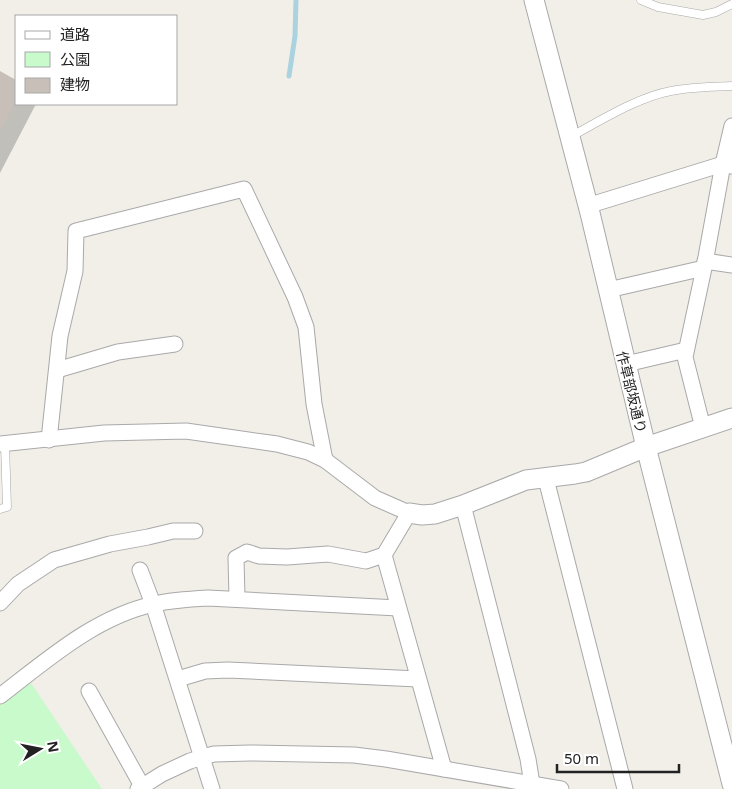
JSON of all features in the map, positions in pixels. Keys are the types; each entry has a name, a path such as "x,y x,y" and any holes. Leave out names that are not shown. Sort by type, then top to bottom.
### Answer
{"street":[{"name":"作草部坂通り","path":"534,0 588,206 646,447 732,784"},
{"path":"703,428 685,357 727,165 732,126"},
{"path":"588,206 727,165"},
{"path":"49,440 60,336 75,271 76,231 244,189 295,297 306,327 314,404 325,460"},
{"path":"608,290 704,265 732,265"},
{"path":"57,370 118,352 175,344"},
{"path":"626,364 686,350"},
{"path":"2,444 104,433 186,431 277,444 308,452 325,460 375,498 409,513 422,515 435,514 463,505 526,480 546,479 586,472 646,447 732,418"},
{"path":"546,479 625,789"},
{"path":"463,505 528,758 532,784"},
{"path":"237,599 236,558 247,552 259,556 287,557 328,554 366,561 384,555 409,513"},
{"path":"0,603 18,584 54,560 110,544 173,531 195,531"},
{"path":"384,555 444,769"},
{"path":"140,570 178,680 212,789"},
{"path":"0,696 78,638 100,625 153,604 185,599 237,599 398,608"},
{"path":"178,680 205,671 228,670 418,679"},
{"path":"88,691 140,788 162,774 190,761 214,754 250,753 354,755 561,789"}],"lane":[{"path":"641,0 658,7 703,15 716,12 732,4"},
{"path":"570,137 650,96 690,88 732,86"},
{"path":"0,509 7,507 2,444"}],"green space":[{"path":"31,683 102,789 0,789 0,705"}],"building":[{"path":"0,71 15,79 15,103 0,132"}],"waterway":[{"path":"289,76 295,36 296,0"}]}
